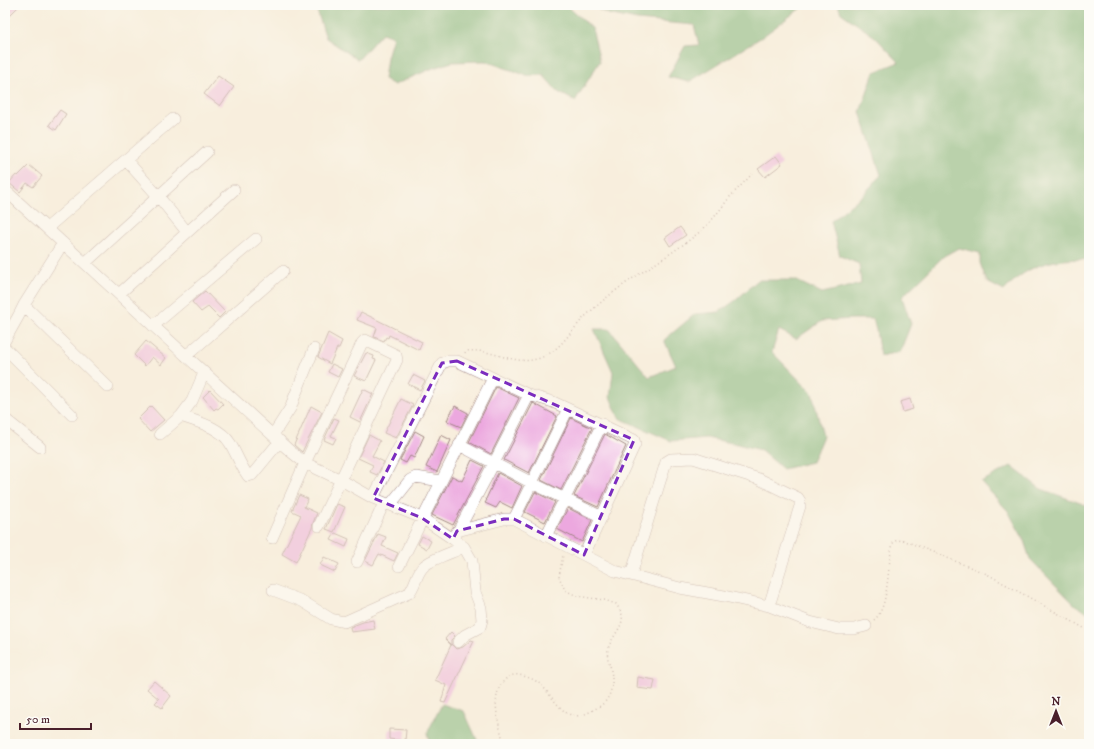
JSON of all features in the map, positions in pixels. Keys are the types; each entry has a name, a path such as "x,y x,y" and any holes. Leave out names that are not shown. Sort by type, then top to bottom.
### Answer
{"street":[{"path":"47,228 173,119"},
{"path":"85,263 207,152"},
{"path":"126,160 187,232"},
{"path":"5,190 204,373 305,463 341,480 373,498 422,518 455,535 472,561 476,592 481,608 482,620 480,627 465,635 458,642"},
{"path":"119,294 234,190"},
{"path":"153,326 256,239"},
{"path":"5,340 24,305 63,243"},
{"path":"186,356 283,271"},
{"path":"24,305 108,387"},
{"path":"272,538 305,463 362,343 366,340 396,356 397,360 319,526"},
{"path":"5,348 72,415"},
{"path":"181,416 218,431 229,441 248,476 252,475 276,438 291,407 314,349"},
{"path":"373,498 442,363 448,361 457,362 530,395 568,409 634,440 635,444 584,555"},
{"path":"160,434 181,416 192,401 204,373"},
{"path":"399,566 493,378"},
{"path":"455,535 530,395"},
{"path":"514,519 568,409"},
{"path":"5,419 40,447"},
{"path":"546,536 602,424"},
{"path":"459,445 602,518"},
{"path":"632,575 666,462 671,459 692,458 759,478 798,498 800,501 800,506 769,606"},
{"path":"357,562 387,504 410,480 416,477 441,481"},
{"path":"455,535 504,519 514,519 615,571 680,588 769,606 810,622 839,629 854,629 866,626"},
{"path":"273,590 302,601 331,619 344,622 409,593 414,588 418,576 424,566 464,547"}],"path":[{"path":"457,362 466,351 476,350 519,361 530,361 551,353 563,343 581,321 599,304 696,235 711,222 752,174"},
{"path":"866,626 876,618 882,607 888,585 894,541 903,540 987,574 1089,630"},
{"path":"504,744 496,708 497,692 501,683 509,676 515,674 529,678 540,684 567,713 577,716 588,714 606,702 611,694 612,671 607,658 610,642 621,624 622,615 616,604 604,600 577,596 565,590 559,577 565,546"}],"highlighted area":[{"path":"457,361 634,440 584,555 514,519 504,519 457,531 453,539 422,518 373,498 442,363"}],"green space":[{"path":"315,5 569,5 567,6 592,28 600,61 575,101 558,92 543,75 528,76 485,61 452,62 433,68 394,85 384,79 387,57 393,37 382,33 358,60 326,38"},
{"path":"589,5 805,5 762,37 689,82 668,77 685,46 699,45 694,25 637,20 608,14"},
{"path":"838,5 1089,5 1089,260 1062,260 1044,264 1028,271 1014,281 1004,291 987,282 980,263 980,253 959,248 944,256 902,297 911,324 900,352 880,356 873,319 822,321 796,339 779,330 772,352 812,393 823,436 812,462 783,469 761,450 706,438 671,441 619,418 610,397 613,372 594,329 609,329 649,377 676,366 664,340 695,314 719,312 736,300 758,280 795,280 822,293 861,284 859,264 840,256 831,221 863,195 881,175 860,112 874,72 899,62 875,37 841,13"},
{"path":"1011,466 1041,489 1086,505 1089,501 1089,613 1075,605 1030,559 1023,538 1008,511 981,482"},
{"path":"442,704 464,711 479,744 430,744 427,733"}],"building":[{"path":"10,5 20,5 9,16 5,13 5,10"},
{"path":"218,76 234,87 220,106 204,94"},
{"path":"60,110 66,114 56,130 49,125"},
{"path":"776,156 782,164 765,177 758,169"},
{"path":"29,165 42,176 33,187 27,183 20,192 9,183 16,175 18,176"},
{"path":"680,227 686,235 670,246 665,238"},
{"path":"205,291 225,312 219,318 208,307 201,312 192,302"},
{"path":"361,312 422,342 419,350 389,335 384,341 374,337 377,328 357,320"},
{"path":"328,333 342,341 330,364 318,357"},
{"path":"146,341 166,358 161,365 152,357 145,366 134,355"},
{"path":"366,353 374,356 373,359 376,360 366,381 354,376"},
{"path":"332,364 342,369 338,377 328,372"},
{"path":"413,375 425,381 420,390 408,384"},
{"path":"496,387 519,398 491,454 469,442"},
{"path":"363,389 373,394 360,422 350,417"},
{"path":"210,390 223,404 218,409 216,408 214,410 203,397"},
{"path":"401,399 413,405 396,438 384,433"},
{"path":"910,399 913,409 903,412 900,402"},
{"path":"533,403 557,416 529,473 504,460"},
{"path":"151,406 164,420 150,432 138,419"},
{"path":"311,406 322,412 302,452 294,445"},
{"path":"455,406 468,413 461,427 447,421"},
{"path":"334,418 339,420 331,436 336,438 333,444 324,440"},
{"path":"571,418 592,428 561,490 541,480"},
{"path":"415,431 424,436 414,458 410,456 406,463 400,460"},
{"path":"605,434 626,446 598,507 574,496"},
{"path":"369,435 380,441 372,456 384,462 377,475 370,472 373,465 358,458"},
{"path":"441,435 451,440 437,472 426,467"},
{"path":"472,460 484,466 453,525 432,515 452,476 462,481"},
{"path":"498,473 522,486 512,508 500,502 496,508 485,503"},
{"path":"535,492 555,502 545,522 525,512"},
{"path":"299,495 308,499 304,507 317,513 312,528 296,562 282,554 301,515 292,511"},
{"path":"337,504 345,507 334,532 326,529"},
{"path":"568,508 592,520 582,542 557,529"},
{"path":"335,533 349,539 346,547 331,540"},
{"path":"378,534 386,537 382,546 398,553 394,561 379,554 373,565 365,561"},
{"path":"422,536 431,541 427,549 418,544"},
{"path":"324,557 339,564 335,572 320,565"},
{"path":"373,620 375,629 351,632 350,627"},
{"path":"451,632 455,636 451,640 451,644 456,649 463,647 471,640 474,641 445,703 441,702 446,685 435,680 451,645 445,639"},
{"path":"638,677 655,680 653,690 637,688"},
{"path":"154,681 171,696 162,708 155,703 159,699 147,689"},
{"path":"389,729 406,730 405,741 389,739"}]}
